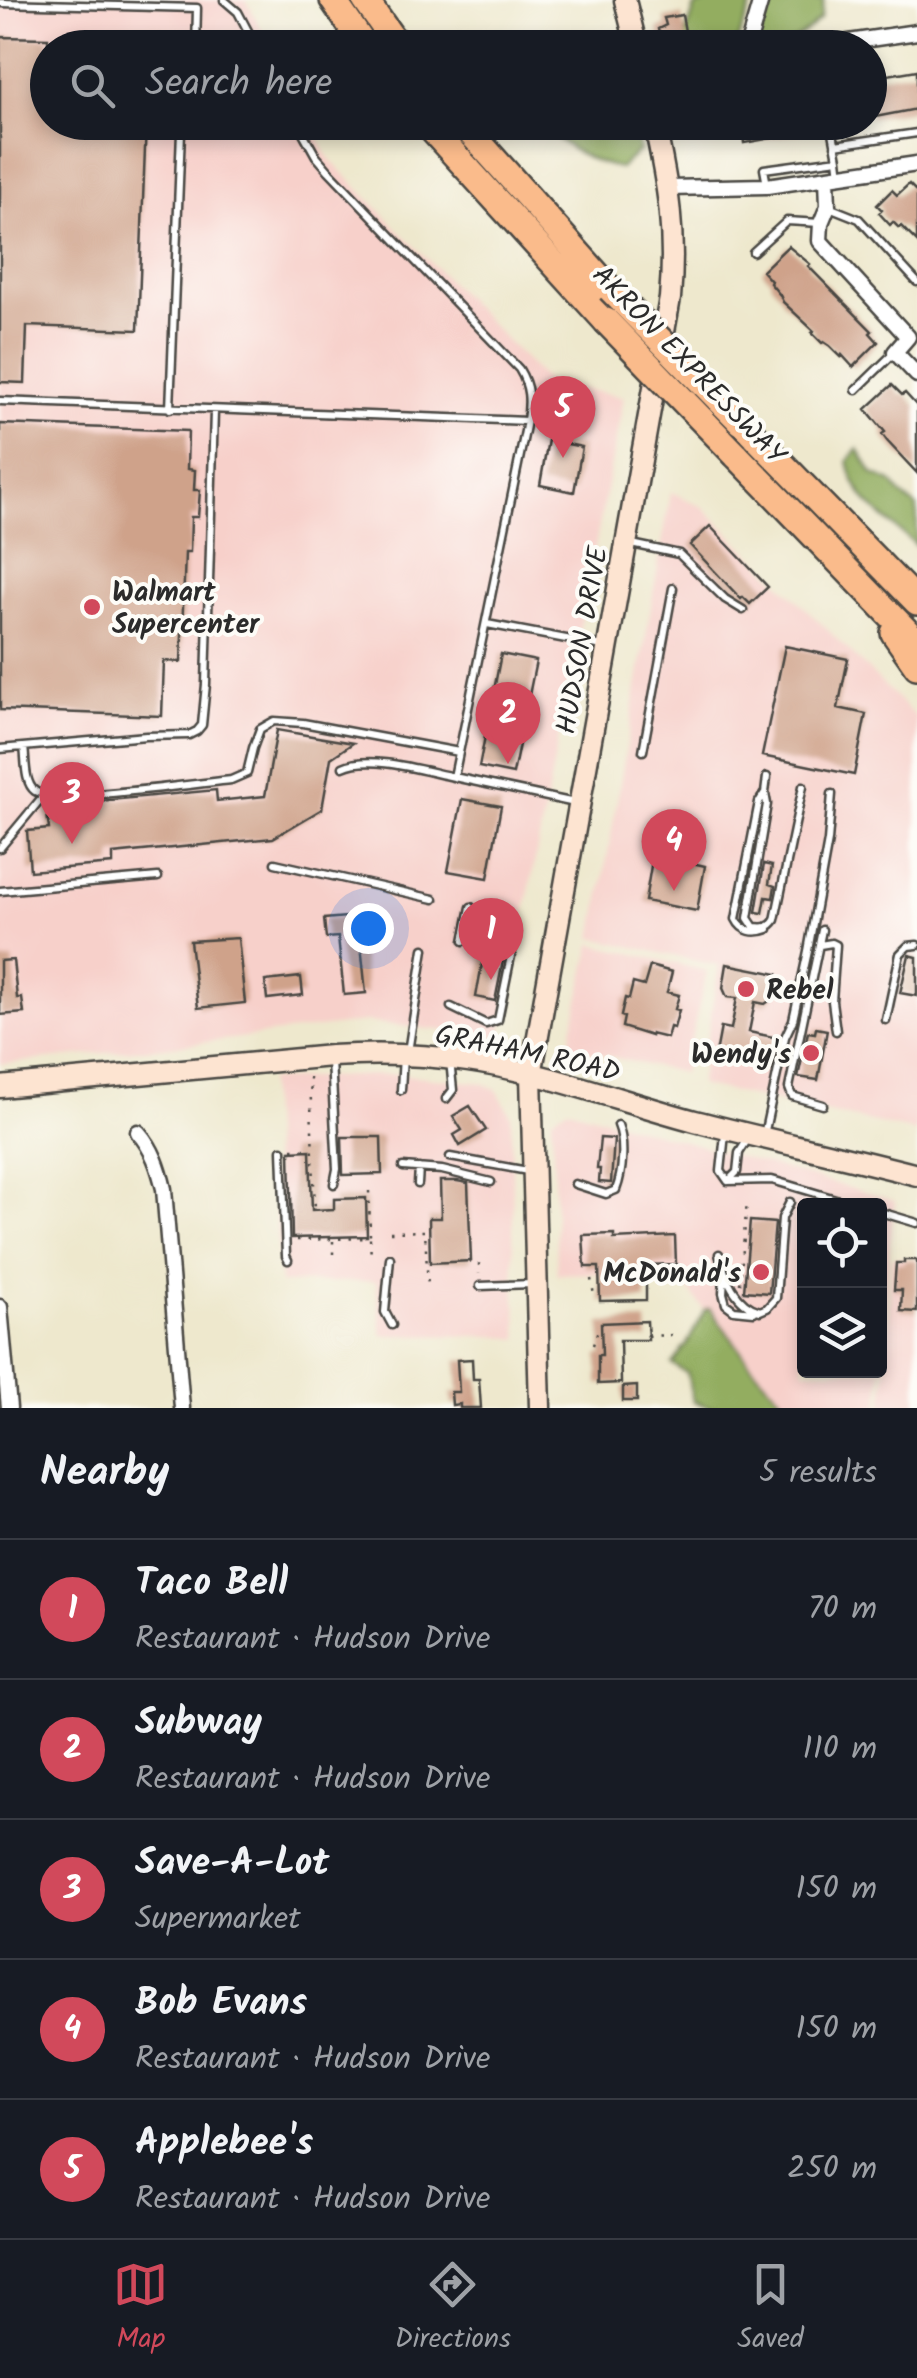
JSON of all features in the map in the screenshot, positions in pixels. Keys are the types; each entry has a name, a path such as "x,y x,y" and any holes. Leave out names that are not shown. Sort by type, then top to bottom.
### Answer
{"highway":[{"path":"332,0 353,30"},
{"path":"365,0 386,30"},
{"name":"AKRON EXPRESSWAY","path":"440,140 606,321 917,642"},
{"name":"AKRON EXPRESSWAY","path":"477,140 610,289 917,602"},
{"path":"853,576 917,666"}],"street":[{"path":"625,0 632,30"},
{"path":"752,30 761,0"},
{"path":"887,36 917,32"},
{"name":"HUDSON DRIVE","path":"540,1408 531,1075 670,298 673,263 668,188 658,140"},
{"path":"668,188 767,186 917,164"},
{"path":"834,178 820,241 913,332 895,352 917,375"},
{"name":"GRAHAM ROAD","path":"0,1087 378,1053 471,1061 917,1175"},
{"path":"138,1132 159,1166 164,1190 182,1408"},
{"path":"0,1306 9,1408"}],"lane":[{"path":"224,0 238,12 248,30"},
{"path":"0,3 197,8 196,30"},
{"path":"887,137 917,132"},
{"path":"170,409 182,140"},
{"path":"307,140 329,171 527,382 527,421 454,777"},
{"path":"834,140 838,158 834,178"},
{"path":"835,145 867,140"},
{"path":"767,186 764,169 838,158"},
{"path":"828,206 859,219 917,282"},
{"path":"753,252 787,221 821,223"},
{"path":"856,390 895,352"},
{"path":"0,401 527,421"},
{"path":"0,749 189,735 202,725 206,699 214,411"},
{"path":"626,543 679,554 725,599 743,610"},
{"path":"643,752 673,588"},
{"path":"487,624 608,647"},
{"path":"24,747 32,790 44,795 72,796 241,777 247,772 260,729 274,721 459,752"},
{"path":"343,767 376,762 581,804"},
{"path":"767,777 767,804 748,918 754,926 765,928 775,920 803,786"},
{"path":"728,1181 737,1172 739,1153 758,1136 793,1020 828,841 832,794"},
{"path":"0,848 44,795"},
{"path":"275,864 434,899"},
{"path":"0,891 158,877"},
{"path":"464,942 470,907"},
{"path":"822,930 789,1088 792,1096 823,1105"},
{"path":"819,945 836,945 832,1001 836,1031"},
{"path":"886,1020 900,954 908,946 917,945"},
{"path":"401,1090 424,950"},
{"path":"451,1007 486,1024 498,1020 512,952"},
{"path":"331,1056 337,1170 334,1184"},
{"path":"446,1099 453,1090 450,1059"},
{"path":"575,1184 606,1194 616,1190 622,1134 618,1125"},
{"path":"726,1128 721,1171 728,1181"},
{"path":"285,1150 288,1260"},
{"path":"450,1157 534,1172"},
{"path":"403,1167 491,1182"},
{"path":"418,1184 419,1168"},
{"path":"728,1181 772,1180 833,1198"},
{"path":"719,1254 724,1300 729,1308 741,1312 767,1308 776,1298 782,1218 790,1202"},
{"path":"887,1214 917,1223"},
{"path":"390,1258 386,1312 392,1325"},
{"path":"724,1276 746,1304 760,1311"},
{"path":"480,1286 537,1284"}],"path":[{"path":"310,1076 315,1210"},
{"path":"285,1150 312,1149"},
{"path":"369,1191 371,1258"},
{"path":"740,1285 747,1201"},
{"path":"390,1232 427,1231 428,1288"},
{"path":"290,1240 370,1238"},
{"path":"332,1239 333,1260"},
{"path":"469,1261 479,1262 480,1286"},
{"path":"591,1279 597,1296"},
{"path":"593,1345 598,1330"},
{"path":"648,1336 674,1336"}],"shaded area":[{"path":"0,0 246,0 262,30 30,30 30,140 319,140 329,158 547,382 624,397 501,1037 366,1022 0,1064"},
{"path":"671,492 703,507 917,718 917,1132 699,1085 719,966 593,938"},
{"path":"592,944 707,971 683,1073 568,1047"},
{"path":"395,1074 482,1083 497,1090 511,1115 519,1339 382,1335 376,1281 280,1283 268,1080"},
{"path":"568,1108 884,1198 797,1198 797,1378 881,1378 879,1408 779,1408 675,1272 557,1274 552,1117"},
{"path":"887,1199 895,1201 887,1287"},
{"path":"892,1257 917,1259 917,1408 883,1408"}],"green space":[{"path":"754,0 742,30 687,30 695,7 709,2"},
{"path":"773,0 824,0 821,18 808,30 759,30"},
{"path":"558,140 638,140 639,151 620,168 576,152"},
{"path":"858,449 873,474 892,482 917,507 917,546 874,509 858,488 848,461"},
{"path":"710,1309 752,1366 790,1408 712,1408 693,1401 687,1373 672,1364 705,1310"}],"building":[{"path":"682,15 685,30 658,30 666,25 664,18"},
{"path":"0,37 30,38 30,140 145,140 138,330 27,326 25,383 0,382"},
{"path":"917,70 917,109 887,115 887,75"},
{"path":"909,184 917,192 917,242 901,226 893,222 890,225 877,205 892,190 897,195"},
{"path":"788,246 810,264 878,342 853,367 812,333 783,302 762,271"},
{"path":"892,385 917,406 917,473 887,441 882,434 885,432 866,409"},
{"name":"Walmart Supercenter","path":"0,424 188,431 187,469 195,470 194,490 200,490 198,517 191,517 190,552 185,552 181,662 164,661 162,716 0,710"},
{"path":"548,440 582,447 574,492 540,485"},
{"path":"710,526 768,587 750,604 690,545"},
{"path":"785,646 848,659 838,708 866,714 854,775 762,756"},
{"path":"501,654 536,661 513,774 479,767"},
{"path":"277,730 353,743 331,758 322,809 273,838 113,854 113,864 30,871 27,831 49,829 46,806 216,790 217,801 265,796"},
{"path":"462,799 501,806 488,878 448,871"},
{"path":"653,854 705,866 697,911 645,901"},
{"path":"764,864 772,866 769,884 775,886 773,898 766,897 763,913 756,912"},
{"path":"358,916 366,993 344,995 338,937 326,938 324,919"},
{"path":"238,938 245,1003 198,1008 190,941"},
{"path":"909,955 917,957 917,996 900,993"},
{"path":"483,958 503,961 495,1001 476,997"},
{"path":"13,960 17,998 22,998 24,1013 0,1015 0,961"},
{"path":"727,964 777,974 772,999 765,1004 755,1002 749,1032 778,1038 771,1070 715,1059 721,1027 731,1029 737,998 727,997 723,988"},
{"path":"650,966 672,972 667,992 679,995 674,1028 670,1027 667,1038 622,1027 625,998 629,999 633,983 644,986"},
{"path":"301,977 303,995 267,999 265,981"},
{"name":"Wendy's","path":"816,1028 827,1030 818,1080 798,1077 808,1032 815,1033"},
{"path":"470,1106 486,1130 460,1146 454,1135 462,1130 453,1116"},
{"path":"342,1137 381,1137 382,1174 343,1175"},
{"path":"600,1138 614,1139 611,1183 599,1182"},
{"path":"310,1150 312,1210 334,1209 334,1199 366,1198 367,1236 292,1238 290,1151"},
{"path":"440,1181 468,1183 471,1261 430,1263 429,1218 441,1218"},
{"name":"McDonald's","path":"750,1221 775,1223 769,1293 744,1291"},
{"path":"614,1234 614,1239 675,1236 676,1264 646,1265 646,1300 600,1301 599,1267 585,1267 583,1235"},
{"path":"917,1260 917,1312 901,1311 902,1290 894,1290 896,1263"},
{"path":"647,1321 648,1340 620,1340 621,1383 598,1384 601,1323"},
{"path":"472,1359 473,1379 479,1379 481,1408 460,1408 460,1404 452,1405 451,1392 459,1392 457,1360"},
{"path":"637,1386 637,1401 623,1401 623,1387"}],"place":[{"name":"Applebee's","path":"563,458"},
{"name":"Walmart Supercenter","path":"92,607"},
{"name":"Subway","path":"508,764"},
{"name":"Save-A-Lot","path":"72,844"},
{"name":"Bob Evans","path":"674,891"},
{"name":"Taco Bell","path":"491,980"},
{"name":"Rebel","path":"746,989"},
{"name":"Wendy's","path":"811,1053"},
{"name":"McDonald's","path":"761,1272"}]}
